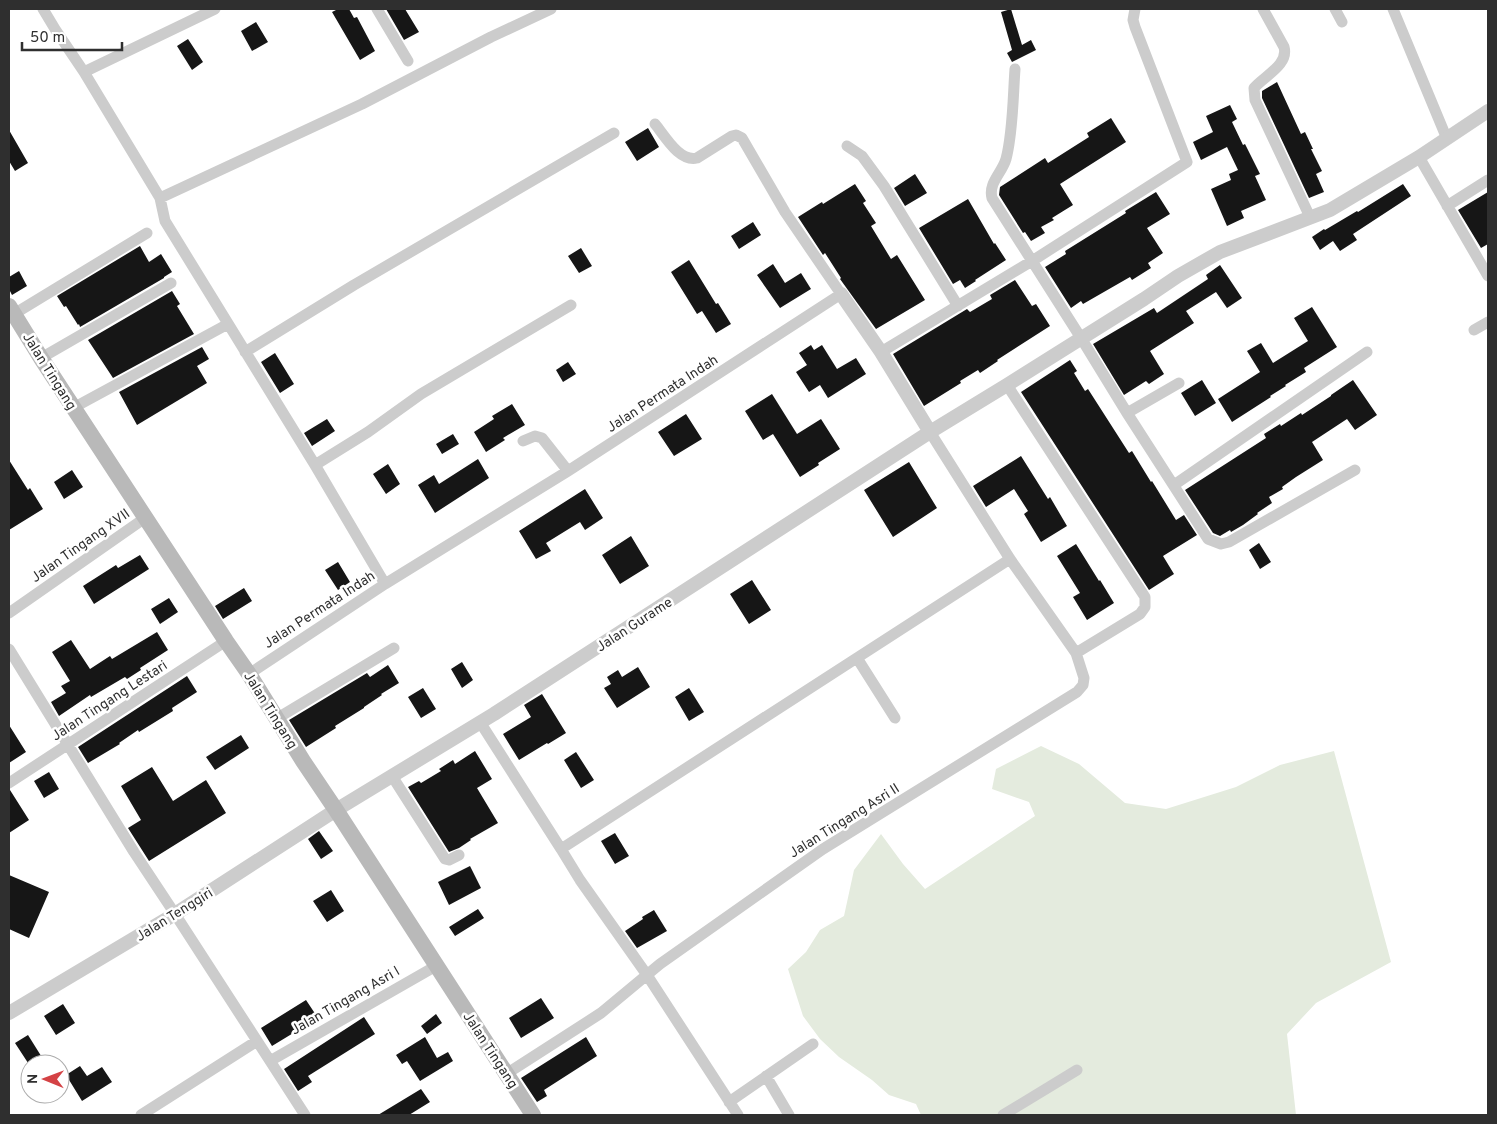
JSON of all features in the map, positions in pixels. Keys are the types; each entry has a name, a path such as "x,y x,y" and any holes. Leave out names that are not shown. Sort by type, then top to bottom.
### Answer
{"main road":[{"name":"Jalan Tingang","path":"11,310 145,518 249,674 276,719 533,1115"}],"street":[{"path":"43,9 84,72 160,198 165,221 315,465 385,584"},
{"path":"84,72 215,9"},
{"path":"377,9 408,61"},
{"path":"160,198 362,104 491,37 551,9"},
{"path":"881,352 1032,262 1186,162 1135,27 1134,9"},
{"path":"1263,9 1286,51 1284,58 1274,70 1254,88 1255,100 1310,217"},
{"path":"1334,9 1342,22"},
{"path":"1392,9 1447,139"},
{"path":"1014,69 1008,150 990,193 994,203 1208,538 1221,544 1229,542 1262,525 1355,470"},
{"name":"Jalan Gurame","path":"336,810 494,714 930,432 1008,385 1178,276 1220,252 1330,210 1419,157 1488,111"},
{"path":"655,124 680,154 692,159 698,158 732,136 736,135 742,138 785,212 881,352 930,432"},
{"path":"245,352 354,285 614,133"},
{"path":"848,146 862,156 884,186 958,306"},
{"path":"1419,157 1487,272"},
{"path":"1447,206 1488,180"},
{"path":"11,310 147,233"},
{"path":"41,358 171,283"},
{"name":"Jalan Permata Indah","path":"249,674 385,584 568,471 841,294"},
{"path":"315,465 368,432 421,394 572,305"},
{"path":"1474,330 1488,322"},
{"path":"74,408 228,324"},
{"path":"1174,485 1368,352"},
{"path":"1127,413 1179,383"},
{"path":"1008,385 1145,597 1145,607 1140,614 1076,653"},
{"name":"Jalan Tingang Asri II","path":"506,1074 601,1013 660,964 823,849 1077,692 1083,685 1084,678 1076,653 1010,558 930,432"},
{"path":"523,440 536,436 542,438 568,471"},
{"name":"Jalan Tingang XVII","path":"9,614 145,518"},
{"path":"561,849 1010,558"},
{"name":"Jalan Tingang Lestari","path":"9,782 226,641"},
{"path":"276,719 394,648"},
{"path":"9,649 134,852 305,1115"},
{"path":"857,658 895,718"},
{"path":"480,722 580,880 647,975 738,1115"},
{"path":"392,776 445,860 459,855"},
{"name":"Jalan Tenggiri","path":"9,1014 176,914 336,810"},
{"name":"Jalan Tingang Asri I","path":"270,1060 436,966"},
{"path":"141,1115 257,1042"},
{"path":"728,1102 813,1044"},
{"path":"1004,1115 1077,1070"},
{"path":"766,1076 789,1115"}],"shaded area":[{"path":"1041,746 1079,764 1125,803 1166,809 1236,787 1280,765 1334,751 1391,962 1316,1003 1287,1034 1296,1115 921,1115 916,1104 889,1095 872,1080 839,1057 820,1039 803,1016 788,969 806,952 820,930 844,916 854,870 881,834 903,864 925,889 1035,816 1029,802 992,789 996,769"}],"building":[{"path":"338,9 349,9 354,18 357,17 375,51 360,60 332,12"},
{"path":"386,9 405,9 419,32 404,40"},
{"path":"1011,9 1022,45 1031,40 1036,50 1012,62 1007,53 1012,50 1001,12"},
{"path":"256,22 268,42 252,51 241,31"},
{"path":"188,39 203,62 192,70 177,46"},
{"path":"1277,82 1301,134 1305,132 1322,171 1316,174 1324,192 1309,198 1262,98 1262,91"},
{"path":"1230,105 1237,119 1232,122 1260,174 1255,176 1266,200 1241,211 1244,218 1227,226 1211,189 1231,180 1229,174 1238,170 1227,147 1201,160 1193,142 1213,132 1206,116"},
{"path":"1111,118 1126,142 1060,184 1073,205 1052,218 1054,220 1041,227 1045,233 1031,241 1025,232 1023,233 999,195 1000,187 1045,158 1048,163 1089,137 1087,133"},
{"path":"648,128 659,147 637,161 625,142"},
{"path":"9,130 28,163 15,171 9,161"},
{"path":"915,174 927,193 905,206 894,188"},
{"path":"855,184 866,201 863,203 876,223 871,226 891,259 897,255 925,300 876,329 840,279 825,253 823,255 798,217"},
{"path":"1403,184 1411,196 1353,234 1357,240 1340,251 1333,241 1320,250 1312,237 1358,212"},
{"path":"1156,192 1170,214 1147,228 1163,253 1148,263 1151,268 1132,280 1130,277 1083,304 1081,301 1071,308 1045,267 1066,254 1065,251"},
{"path":"1488,192 1488,244 1481,248 1458,210"},
{"path":"968,199 994,244 1006,260 965,288 960,280 953,284 919,228"},
{"path":"753,222 761,235 739,249 731,236"},
{"path":"140,246 149,262 161,254 172,272 80,327 57,296"},
{"path":"581,248 592,266 579,273 568,256"},
{"path":"689,260 716,304 718,303 731,324 716,333 702,311 697,314 671,272"},
{"path":"773,264 785,283 801,273 811,289 780,308 757,275"},
{"path":"1220,265 1242,298 1227,308 1216,292 1186,311 1194,323 1150,351 1164,374 1149,384 1146,381 1124,395 1093,344 1154,308 1157,313 1208,279 1206,275"},
{"path":"19,271 27,286 12,295 9,289 9,277"},
{"path":"1015,280 1032,306 1036,304 1050,326 980,373 978,370 924,406 893,354 967,309 970,312 992,299 990,295"},
{"path":"172,291 180,304 177,306 194,334 113,378 88,340"},
{"path":"1312,307 1337,347 1304,368 1306,372 1285,385 1271,397 1232,422 1218,399 1260,372 1247,351 1261,343 1273,363 1308,341 1294,318"},
{"path":"811,345 814,350 822,345 837,369 856,358 866,374 828,398 820,385 809,392 796,372 807,365 799,353"},
{"path":"202,347 209,359 197,366 207,383 137,425 119,392"},
{"path":"275,353 294,384 280,393 261,362"},
{"path":"1070,360 1077,371 1074,373 1085,391 1088,389 1129,453 1132,451 1176,520 1184,515 1197,535 1163,556 1174,574 1149,590 1021,392"},
{"path":"568,362 576,374 563,382 556,370"},
{"path":"1202,380 1216,403 1195,416 1181,393"},
{"path":"1353,380 1377,415 1355,430 1347,419 1312,442 1323,460 1269,497 1272,503 1243,525 1220,536 1213,533 1185,490 1266,438 1264,434 1301,413 1302,415"},
{"path":"772,394 797,434 821,419 840,449 800,477 773,434 763,440 745,411"},
{"path":"512,404 525,425 503,438 505,440 486,452 474,432 494,419 492,416"},
{"path":"686,414 702,439 674,456 658,432"},
{"path":"327,419 335,431 312,446 304,433"},
{"path":"453,434 459,444 442,454 436,444"},
{"path":"1021,456 1048,499 1050,497 1067,526 1041,542 1024,514 1028,511 1014,489 986,507 973,486"},
{"path":"478,459 489,478 435,513 418,485 434,475 439,484"},
{"path":"9,460 43,509 9,530"},
{"path":"909,462 937,508 893,537 864,490"},
{"path":"388,464 400,484 386,494 373,474"},
{"path":"72,470 83,487 64,499 54,482"},
{"path":"585,489 603,518 585,530 580,522 546,543 551,551 536,559 519,531"},
{"path":"631,536 649,566 620,584 602,555"},
{"path":"1259,543 1271,562 1260,569 1249,550"},
{"path":"1076,544 1114,603 1087,620 1073,597 1080,593 1057,556"},
{"path":"140,555 149,569 94,604 83,586 116,565 118,568"},
{"path":"338,562 350,582 338,590 325,570"},
{"path":"752,580 771,610 749,624 730,594"},
{"path":"244,588 252,601 223,619 215,606"},
{"path":"169,598 178,612 160,624 151,609"},
{"path":"157,632 168,650 127,679 125,677 91,697 90,695 59,716 51,702 66,693 61,686 70,681 52,652 71,640 90,669 110,656 112,659"},
{"path":"462,662 473,680 462,688 451,669"},
{"path":"388,665 399,683 306,747 289,720 367,673 370,677"},
{"path":"638,667 650,687 617,708 604,688 611,684 607,677 618,670 622,677"},
{"path":"187,676 197,692 172,708 173,711 139,732 138,730 120,744 88,763 78,747"},
{"path":"423,688 436,709 421,718 408,697"},
{"path":"689,688 704,712 689,721 675,697"},
{"path":"542,694 566,733 519,760 503,734 531,717 524,705"},
{"path":"9,725 26,752 9,763"},
{"path":"241,735 249,748 215,770 206,757"},
{"path":"475,751 492,779 477,788 498,823 470,839 459,848 449,852 408,787 419,781 421,783 441,771 439,769 453,760 455,764"},
{"path":"576,752 594,780 581,788 564,760"},
{"path":"152,767 173,801 206,780 226,813 149,861 128,828 141,820 121,786"},
{"path":"49,772 59,789 44,798 34,781"},
{"path":"9,790 29,820 9,833"},
{"path":"319,831 333,851 321,859 308,839"},
{"path":"615,833 629,856 615,864 601,841"},
{"path":"470,866 481,888 449,905 438,882"},
{"path":"9,875 49,892 29,938 9,929"},
{"path":"331,890 344,911 327,922 313,901"},
{"path":"478,909 484,918 455,936 449,927"},
{"path":"654,910 667,931 637,948 625,931"},
{"path":"541,998 554,1018 521,1038 509,1018"},
{"path":"306,1000 318,1018 272,1046 261,1028"},
{"path":"63,1004 75,1023 56,1035 44,1016"},
{"path":"436,1014 442,1023 427,1034 421,1026"},
{"path":"364,1017 375,1034 308,1076 312,1082 298,1091 284,1069"},
{"path":"28,1035 40,1054 22,1054 15,1043"},
{"path":"425,1037 437,1058 448,1052 453,1061 420,1081 407,1061 402,1064 396,1055"},
{"path":"586,1037 597,1056 544,1090 547,1096 537,1102 521,1078"},
{"path":"80,1066 87,1076 102,1067 112,1082 82,1101 70,1082 70,1072"},
{"path":"421,1089 430,1102 409,1115 378,1115"}]}
